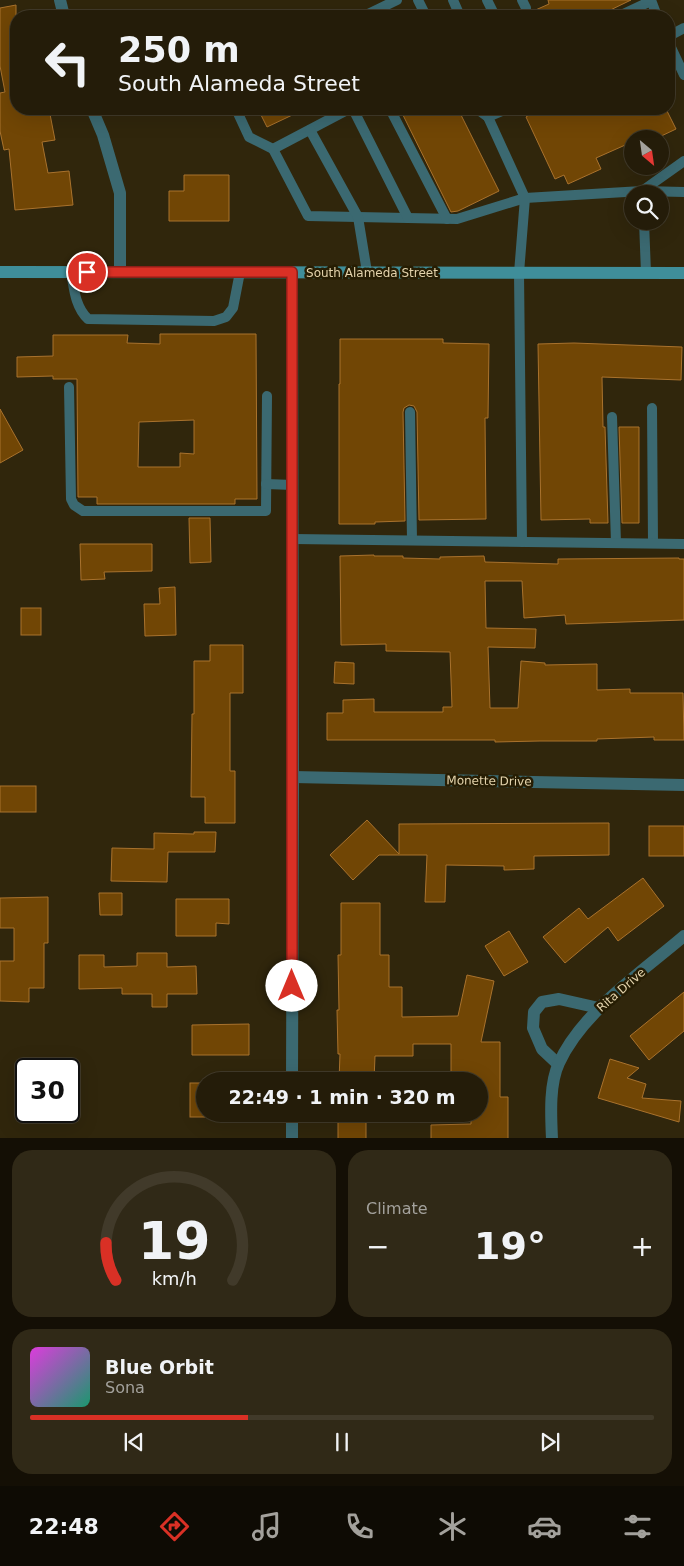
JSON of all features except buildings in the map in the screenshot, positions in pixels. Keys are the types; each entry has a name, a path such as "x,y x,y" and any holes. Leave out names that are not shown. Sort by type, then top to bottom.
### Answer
{"main road":[{"name":"South Alameda Street","path":"0,272 684,273"}],"street":[{"path":"95,115 103,135 120,193 120,272"},
{"path":"292,272 292,1072"},
{"name":"Monette Drive","path":"293,777 684,785"},
{"name":"Rita Drive","path":"552,1138 551,1096 558,1064 572,1040 598,1008 684,936"},
{"path":"558,1064 542,1049 533,1028 534,1012 542,1002 559,999 598,1008"},
{"path":"292,1122 292,1138"}],"lane":[{"path":"376,10 397,0"},
{"path":"631,10 651,0"},
{"path":"675,56 684,75"},
{"path":"239,115 250,137 273,149 308,216 457,219 525,198 624,193"},
{"path":"273,149 338,115"},
{"path":"356,115 408,218"},
{"path":"393,115 448,219"},
{"path":"489,115 525,198 519,273 522,542"},
{"path":"310,130 358,217 367,272"},
{"path":"651,185 684,161"},
{"path":"669,192 684,192"},
{"path":"644,230 646,273"},
{"path":"71,272 77,303 82,313 88,319 214,321 226,316 233,308 240,272"},
{"path":"69,387 71,499 74,505 83,511 266,511 267,396"},
{"path":"652,408 654,543"},
{"path":"410,412 412,540"},
{"path":"612,417 616,543"},
{"path":"266,484 292,485"},
{"path":"293,539 684,544"}],"route":[{"path":"87,272 292,272 292,986"}]}
